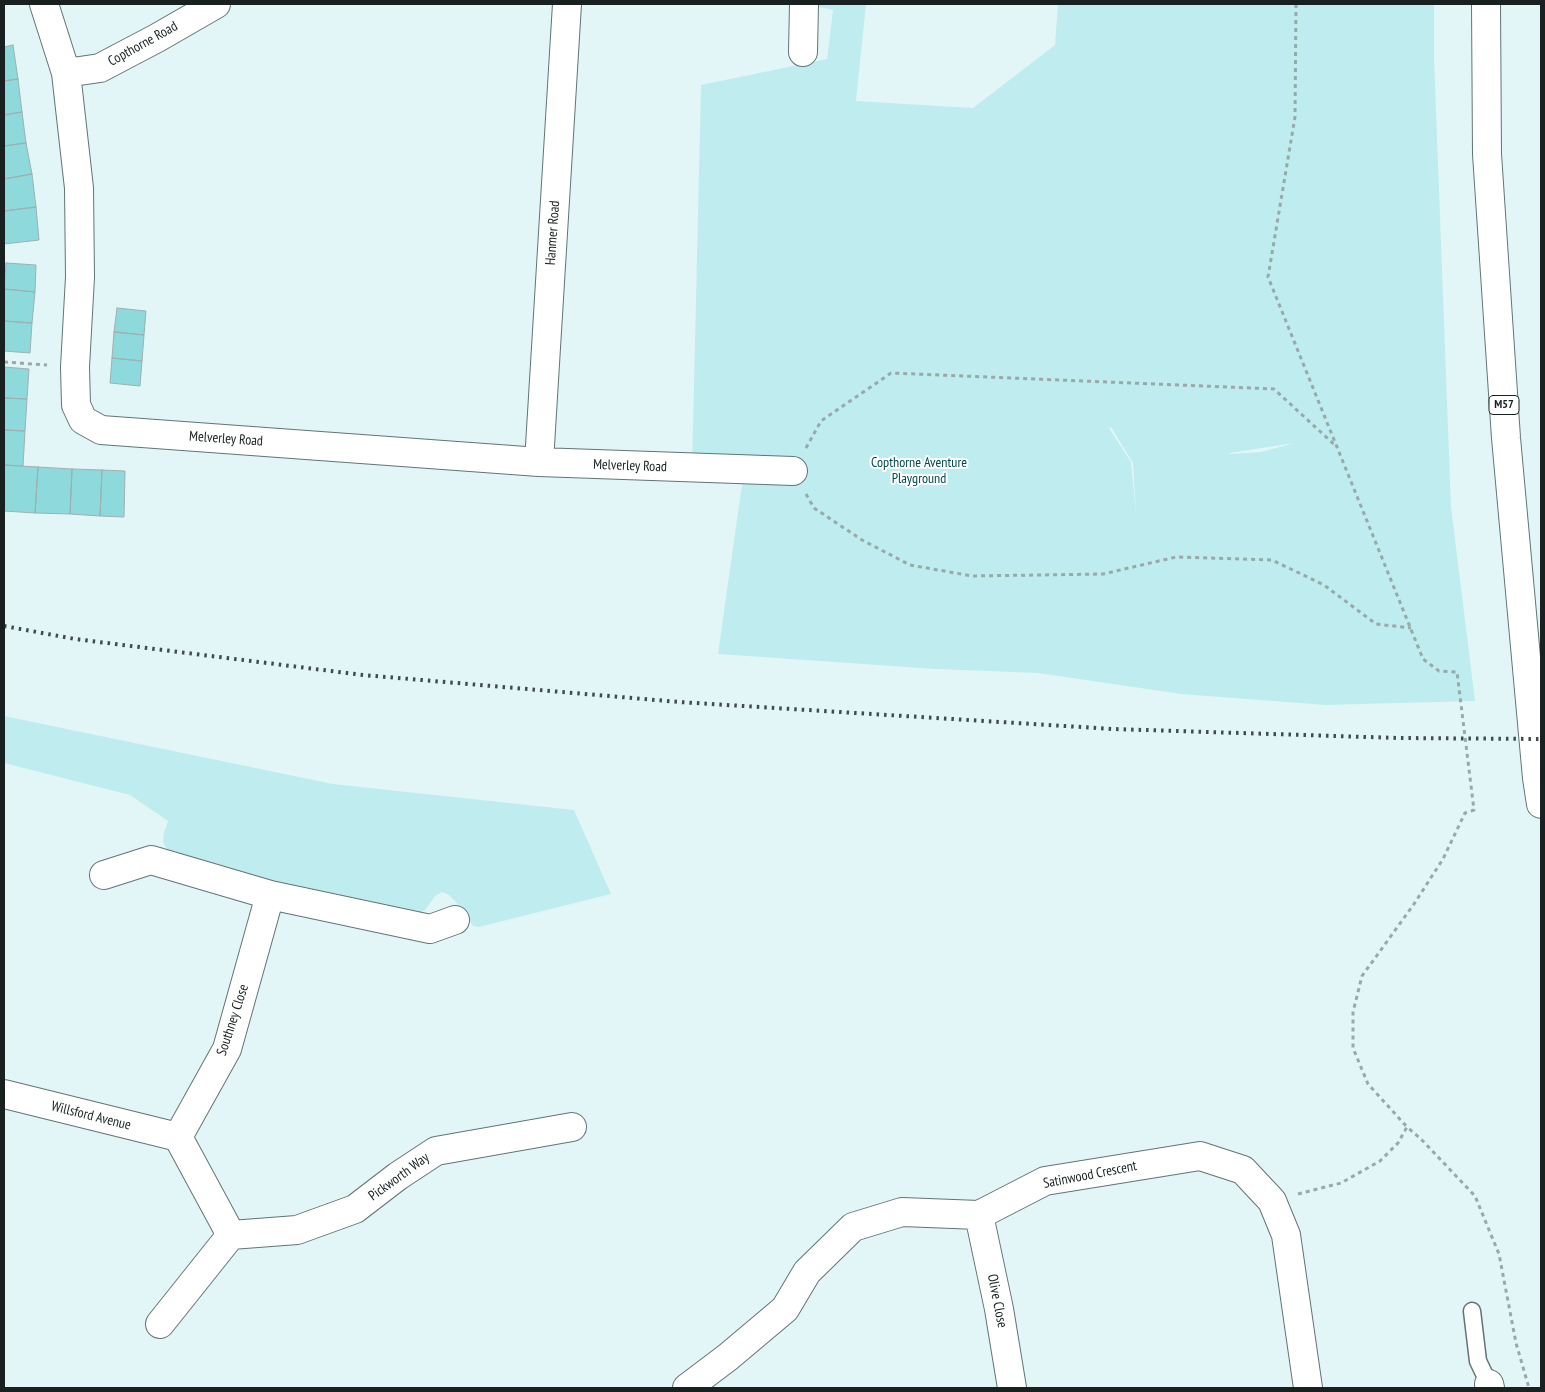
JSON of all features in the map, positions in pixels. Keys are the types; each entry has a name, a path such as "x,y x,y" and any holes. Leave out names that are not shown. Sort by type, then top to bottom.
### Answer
{"main road":[{"name":"Melverley Road","path":"44,4 66,73 79,188 80,277 75,367 76,405 83,420 100,430 538,462 793,471"},
{"name":"Copthorne Road","path":"66,73 100,68 216,4"},
{"name":"Hanmer Road","path":"538,462 567,4"},
{"path":"803,52 804,4"},
{"name":"M57","path":"1486,4 1487,154 1506,438 1537,778 1541,804"},
{"path":"104,875 150,860 270,895 430,929 456,920"},
{"name":"Southney Close","path":"178,1137 227,1049 270,895"},
{"name":"Willsford Avenue","path":"4,1094 178,1137"},
{"name":"Pickworth Way","path":"231,1235 297,1230 355,1209 398,1176 436,1151 572,1127"},
{"path":"160,1324 231,1235 178,1137"},
{"name":"Satinwood Crescent","path":"687,1388 728,1357 785,1309 807,1272 854,1227 902,1212 978,1215 1045,1182 1200,1156 1243,1170 1272,1201 1286,1235 1308,1388"},
{"name":"Olive Close","path":"978,1215 999,1309 1012,1388"}],"lane":[{"path":"1472,1311 1478,1361 1490,1386"}],"path":[{"path":"1296,4 1295,117 1268,277 1423,659 1439,671 1457,672 1474,810 1465,813 1443,859 1414,904 1362,976 1353,1012 1353,1048 1368,1084 1407,1127 1421,1139 1475,1196 1499,1254 1516,1343 1529,1388"},
{"path":"4,362 75,367"},
{"path":"821,421 891,372 1274,390 1337,447"},
{"path":"793,471 814,508 862,540 910,565 972,576 1103,574 1176,557 1272,560 1324,585 1376,624 1410,628"},
{"path":"1272,1201 1341,1183 1380,1160 1398,1143 1407,1127"}],"green space":[{"name":"Copthorne Aventure Playground","path":"804,4 866,4 856,101 973,108 1055,45 1058,4 1434,4 1434,57 1451,507 1475,701 1326,705 1181,694 1038,673 936,669 718,654 744,470 692,468 701,85 827,59 833,10","holes":["1111,427 1133,463 1136,514 1131,462 1109,428","1294,443 1261,452 1229,454 1230,453"]},
{"path":"4,716 333,784 574,810 611,894 479,927 473,926 458,904 449,895 442,892 435,896 426,909 418,914 281,884 174,857 163,842 168,821 130,795 4,763"}],"building":[{"path":"13,45 18,79 4,81 4,47"},
{"path":"18,79 22,112 4,115 4,81"},
{"path":"22,112 26,143 4,146 4,115"},
{"path":"26,143 32,174 4,179 4,146"},
{"path":"32,174 36,207 4,211 4,179"},
{"path":"36,207 39,240 4,244 4,211"},
{"path":"6,263 36,265 35,292 4,289"},
{"path":"4,289 35,292 32,323 4,321"},
{"path":"117,308 146,311 144,335 114,332"},
{"path":"4,321 32,323 30,353 4,351"},
{"path":"114,332 144,335 142,361 112,358"},
{"path":"112,358 142,361 140,386 110,383"},
{"path":"4,367 29,369 27,399 4,398"},
{"path":"4,398 27,399 25,431 4,430"},
{"path":"4,430 25,431 23,466 4,465"},
{"path":"4,465 38,467 35,513 4,511"},
{"path":"38,467 72,469 70,514 35,513"},
{"path":"72,469 102,470 100,516 70,514"},
{"path":"102,470 125,471 124,517 100,516"}],"railway":[{"path":"4,626 75,639 363,675 679,702 1113,729 1399,738 1541,739"}]}
